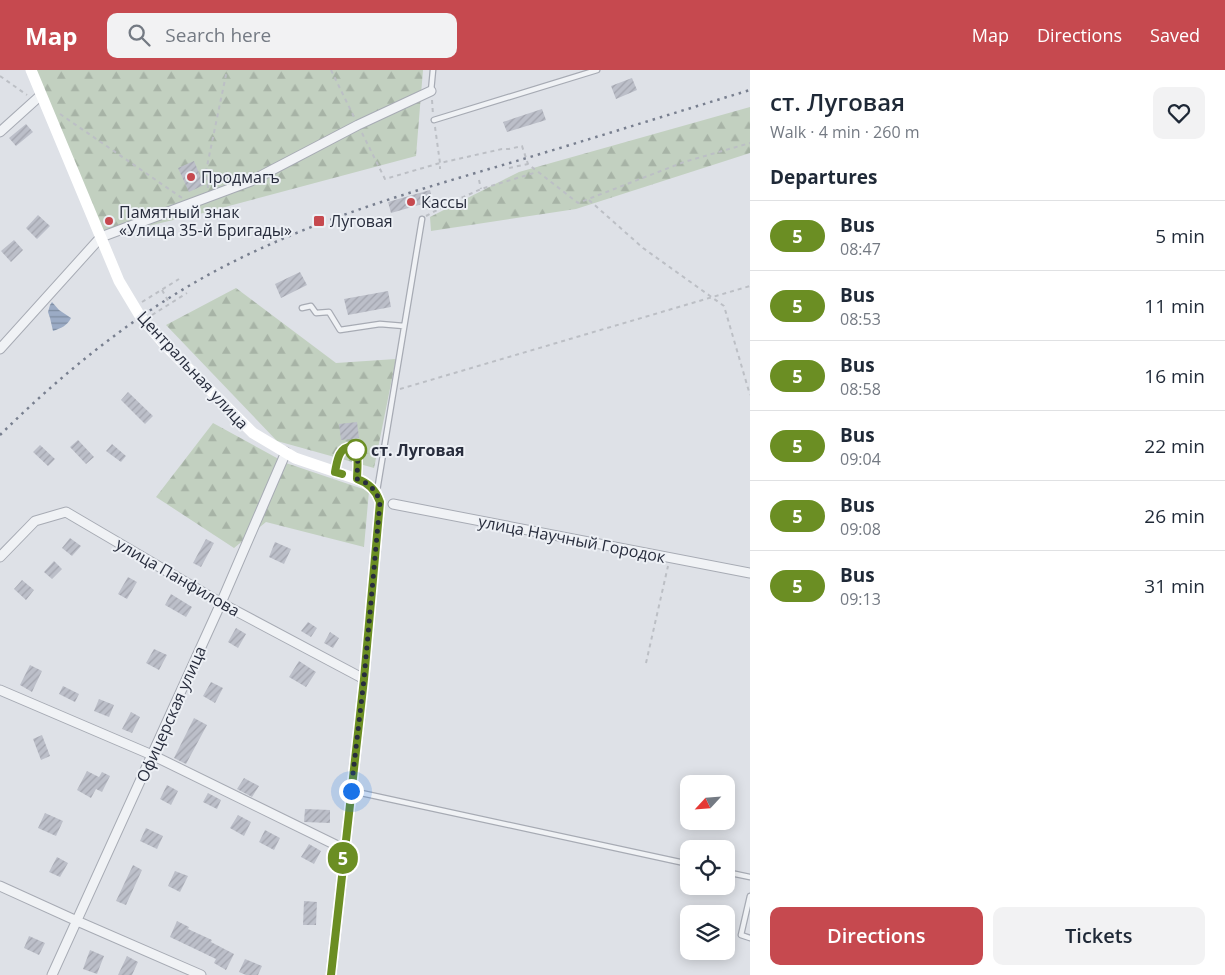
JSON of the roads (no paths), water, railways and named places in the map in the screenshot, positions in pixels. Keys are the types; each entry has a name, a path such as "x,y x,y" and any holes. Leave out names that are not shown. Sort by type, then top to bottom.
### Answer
{"street":[{"name":"Центральная улица","path":"30,70 38,98 119,281 144,320 164,344 253,433 296,458 362,481 376,492"},
{"path":"0,349 101,238 251,181 358,125 431,92"},
{"path":"0,132 38,98"},
{"name":"Офицерская улица","path":"52,975 221,603 286,452"},
{"path":"331,975 364,679 380,502 376,492"},
{"name":"улица Научный Городок","path":"393,504 750,573"},
{"name":"улица Панфилова","path":"0,557 35,521 66,512 221,603 364,679"},
{"path":"0,690 152,755 344,848"},
{"path":"0,886 77,922 201,975"}],"lane":[{"path":"431,92 433,70"},
{"path":"434,120 597,70"},
{"path":"376,492 422,219"},
{"path":"302,308 311,306 316,314 329,312 340,330 380,324 404,326"},
{"path":"335,472 340,452 345,448 352,447 356,449 358,454 357,479"},
{"path":"351,791 680,862"},
{"path":"735,874 750,877"},
{"path":"750,896 741,935 750,938"}],"water":[{"path":"52,302 59,310 71,318 66,325 53,331 48,312"}],"railway":[{"path":"0,435 56,383 116,334 179,292 247,255 313,226 382,202 750,90"}],"place":[{"name":"Продмагъ","path":"191,177"},
{"name":"Кассы","path":"411,202"},
{"name":"Памятный знак «Улица 35-й Бригады»","path":"109,221"},
{"name":"Луговая","path":"319,221"},
{"name":"ст. Луговая","path":"356,450"}]}
